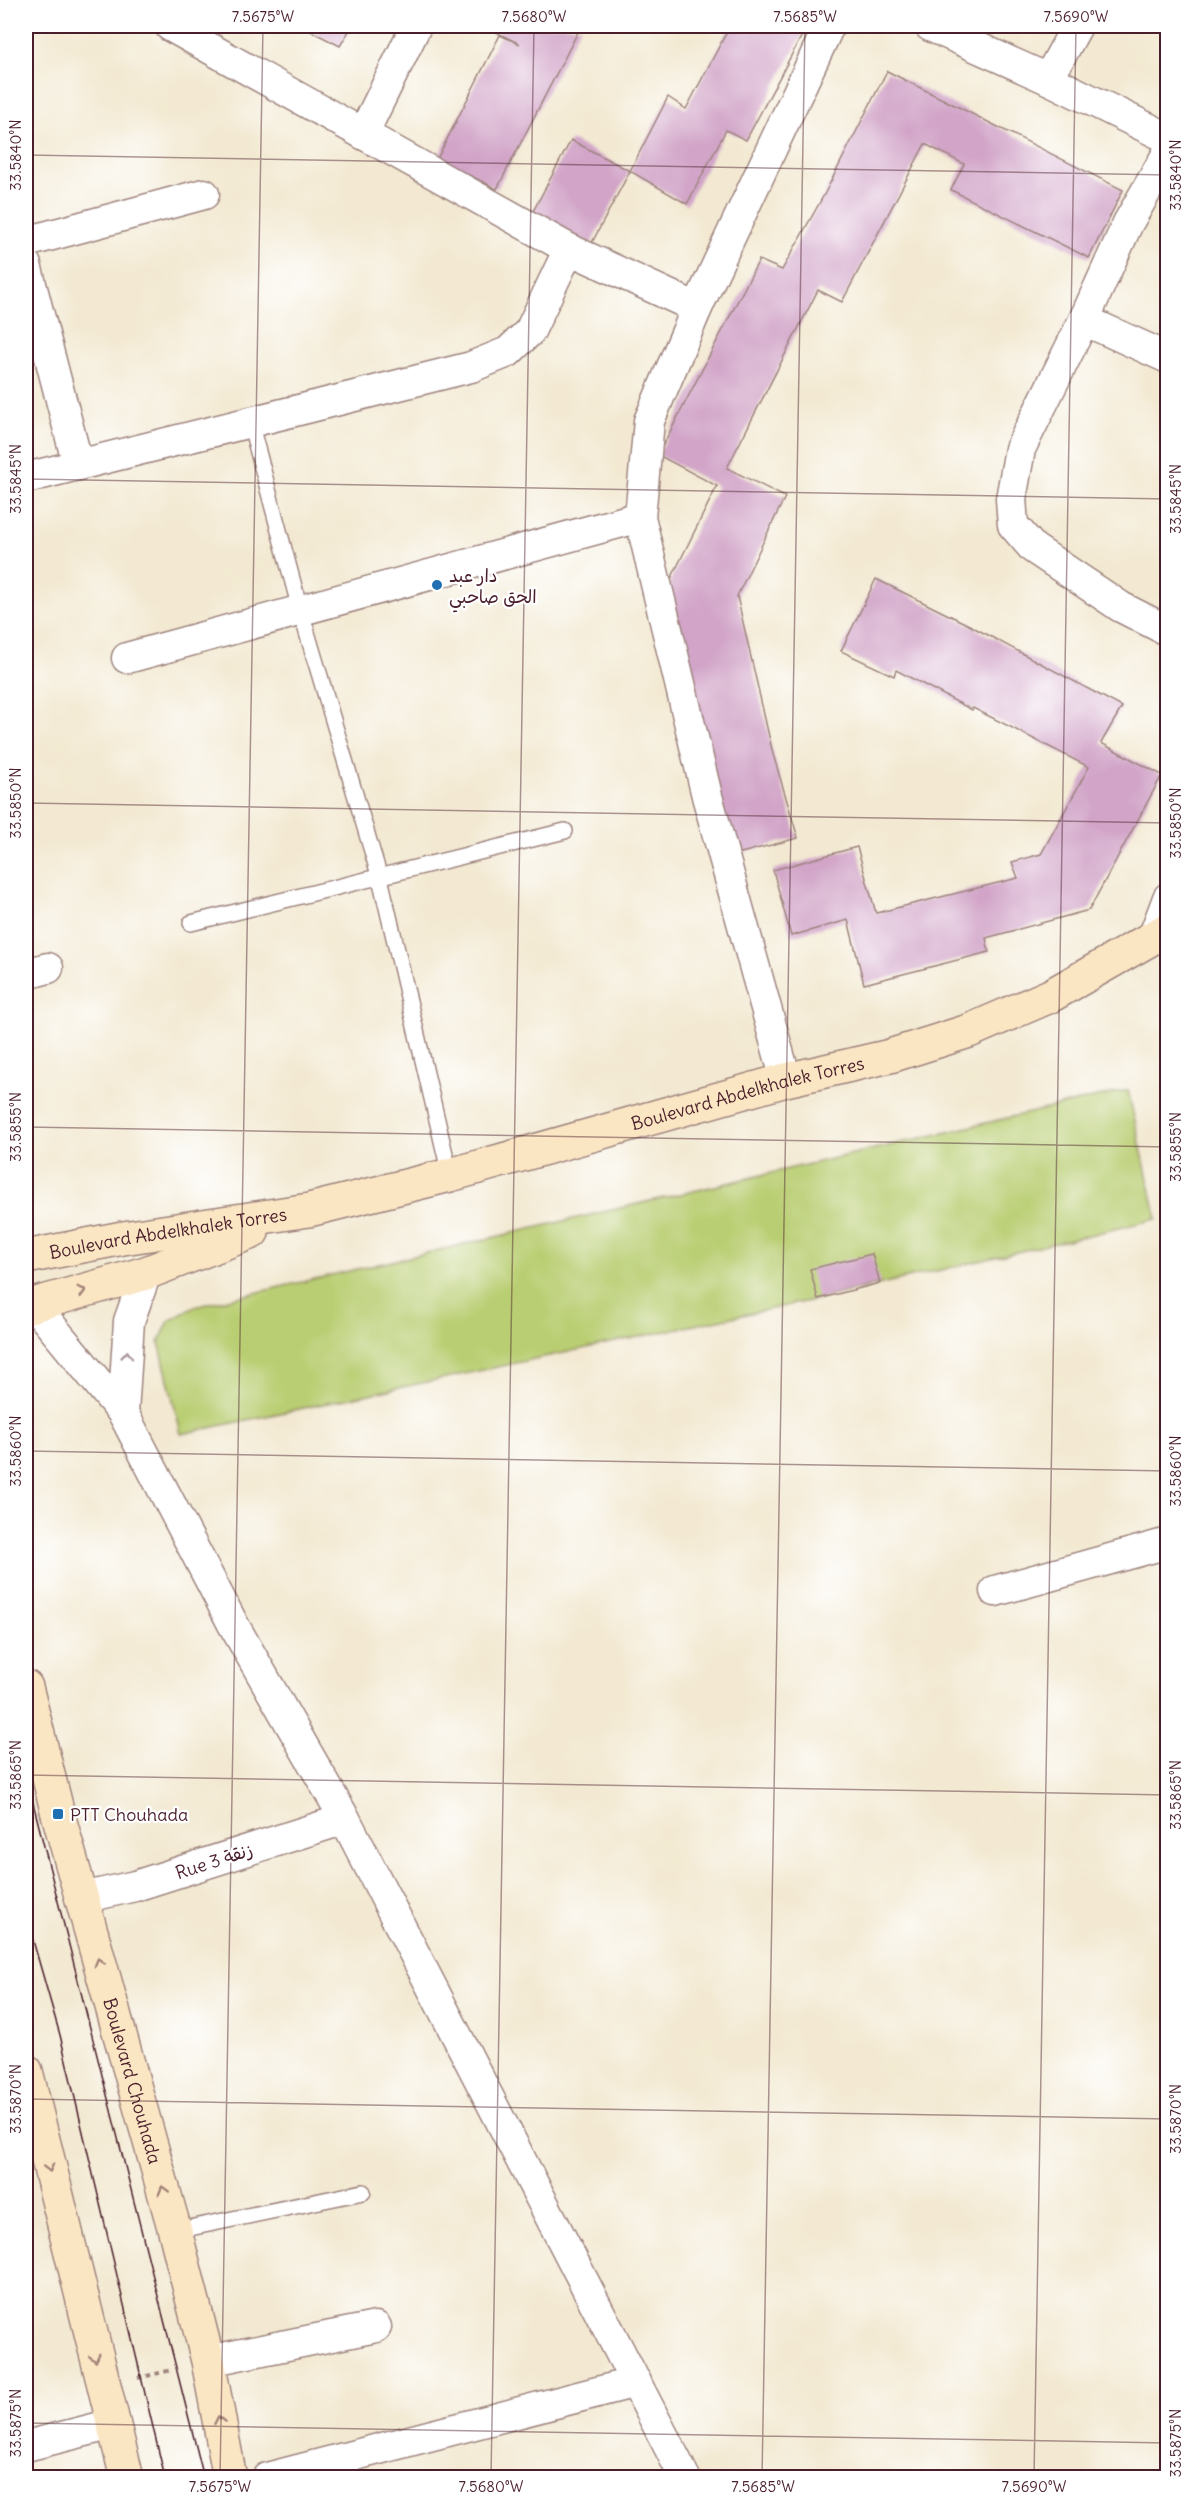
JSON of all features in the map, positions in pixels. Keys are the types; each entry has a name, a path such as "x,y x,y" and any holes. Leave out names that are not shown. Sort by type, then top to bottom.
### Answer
{"street":[{"path":"170,26 569,249 697,308"},
{"path":"363,134 416,26"},
{"path":"786,1080 707,796 640,517 649,421 697,308 829,26"},
{"path":"930,26 1048,79 1167,138"},
{"path":"1048,79 1077,26"},
{"path":"1167,153 1128,223 1084,320 1020,449 1011,499 1013,525 1033,548 1121,608 1167,631"},
{"path":"26,242 204,194"},
{"path":"26,478 471,367 508,352 530,331 569,249"},
{"path":"26,265 78,465"},
{"path":"1084,320 1167,358"},
{"path":"127,658 640,517"},
{"path":"1160,934 1167,898"},
{"name":"Boulevard Abdelkhalek Torres","path":"26,1257 123,1238 309,1210 450,1175 786,1080 890,1056 969,1030 1050,996 1160,934"},
{"name":"Boulevard Abdelkhalek Torres","path":"30,1306 146,1273 309,1210"},
{"path":"123,1413 129,1321 146,1273"},
{"path":"30,1306 123,1413 233,1624 345,1819 685,2478"},
{"path":"995,1591 1167,1543"},
{"name":"Boulevard Chouhada","path":"26,1687 175,2231 208,2361 230,2478"},
{"name":"Rue 3 زنقة","path":"82,1898 135,1886 345,1819"},
{"path":"26,2071 102,2386 127,2478"},
{"path":"208,2361 376,2327"},
{"path":"267,2478 636,2382"},
{"path":"26,2446 113,2424"}],"lane":[{"path":"250,423 300,609 380,878 450,1175"},
{"path":"191,923 565,831"},
{"path":"175,2231 363,2192"}],"path":[{"path":"102,2386 208,2361"}],"green space":[{"path":"1128,1090 1157,1219 818,1299 181,1434 159,1342 169,1321 194,1307"}],"building":[{"path":"301,26 352,26 340,46"},
{"path":"484,26 581,26 497,189 437,159 500,35 520,44"},
{"path":"730,26 807,26 746,140 726,130 687,204 630,171 668,97 686,109"},
{"path":"887,71 1123,190 1089,258 951,190 964,164 925,144 842,302 818,290 727,468 785,497 737,596 773,754 798,838 733,855 667,587 717,486 658,455 759,260 782,270 825,193"},
{"path":"571,140 630,171 589,248 530,217"},
{"path":"876,579 969,625 1122,707 1101,743 1162,775 1089,910 986,938 989,952 864,984 848,920 791,936 773,870 857,847 876,913 1018,878 1012,862 1041,854 1089,767 896,670 894,676 841,651"},
{"path":"872,1254 880,1283 818,1299 810,1269"}],"tram line":[{"path":"26,1775 204,2478"},
{"path":"26,1916 60,2035 165,2478"}],"place":[{"name":"دار عبد الحق صاحبي","path":"437,585"},
{"name":"PTT Chouhada","path":"58,1814"}]}
